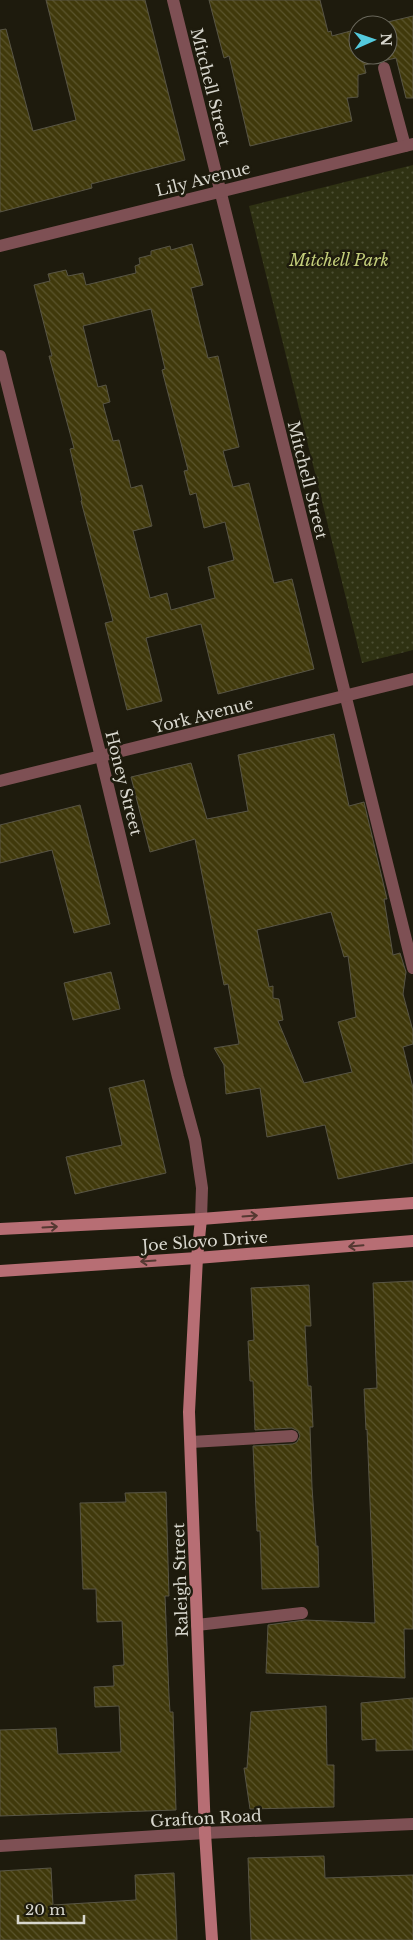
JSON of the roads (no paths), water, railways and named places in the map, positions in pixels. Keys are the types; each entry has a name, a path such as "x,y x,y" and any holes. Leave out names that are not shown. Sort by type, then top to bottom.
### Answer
{"main road":[{"name":"Joe Slovo Drive","path":"0,1229 201,1219 413,1202"},
{"name":"Raleigh Street","path":"201,1219 197,1258 189,1412 205,1833 212,1940"},
{"name":"Joe Slovo Drive","path":"0,1271 413,1241"}],"street":[{"name":"Mitchell Street","path":"173,0 344,696 413,968"},
{"path":"384,68 409,145"},
{"name":"Lily Avenue","path":"0,246 409,145"},
{"name":"Honey Street","path":"0,356 195,1140 202,1188 201,1219"},
{"name":"York Avenue","path":"0,781 413,679"},
{"path":"191,1442 292,1436"},
{"path":"197,1625 302,1613"},
{"name":"Grafton Road","path":"0,1846 205,1833 413,1824"}],"park label":[{"name":"Mitchell Park","path":"339,260"}]}
